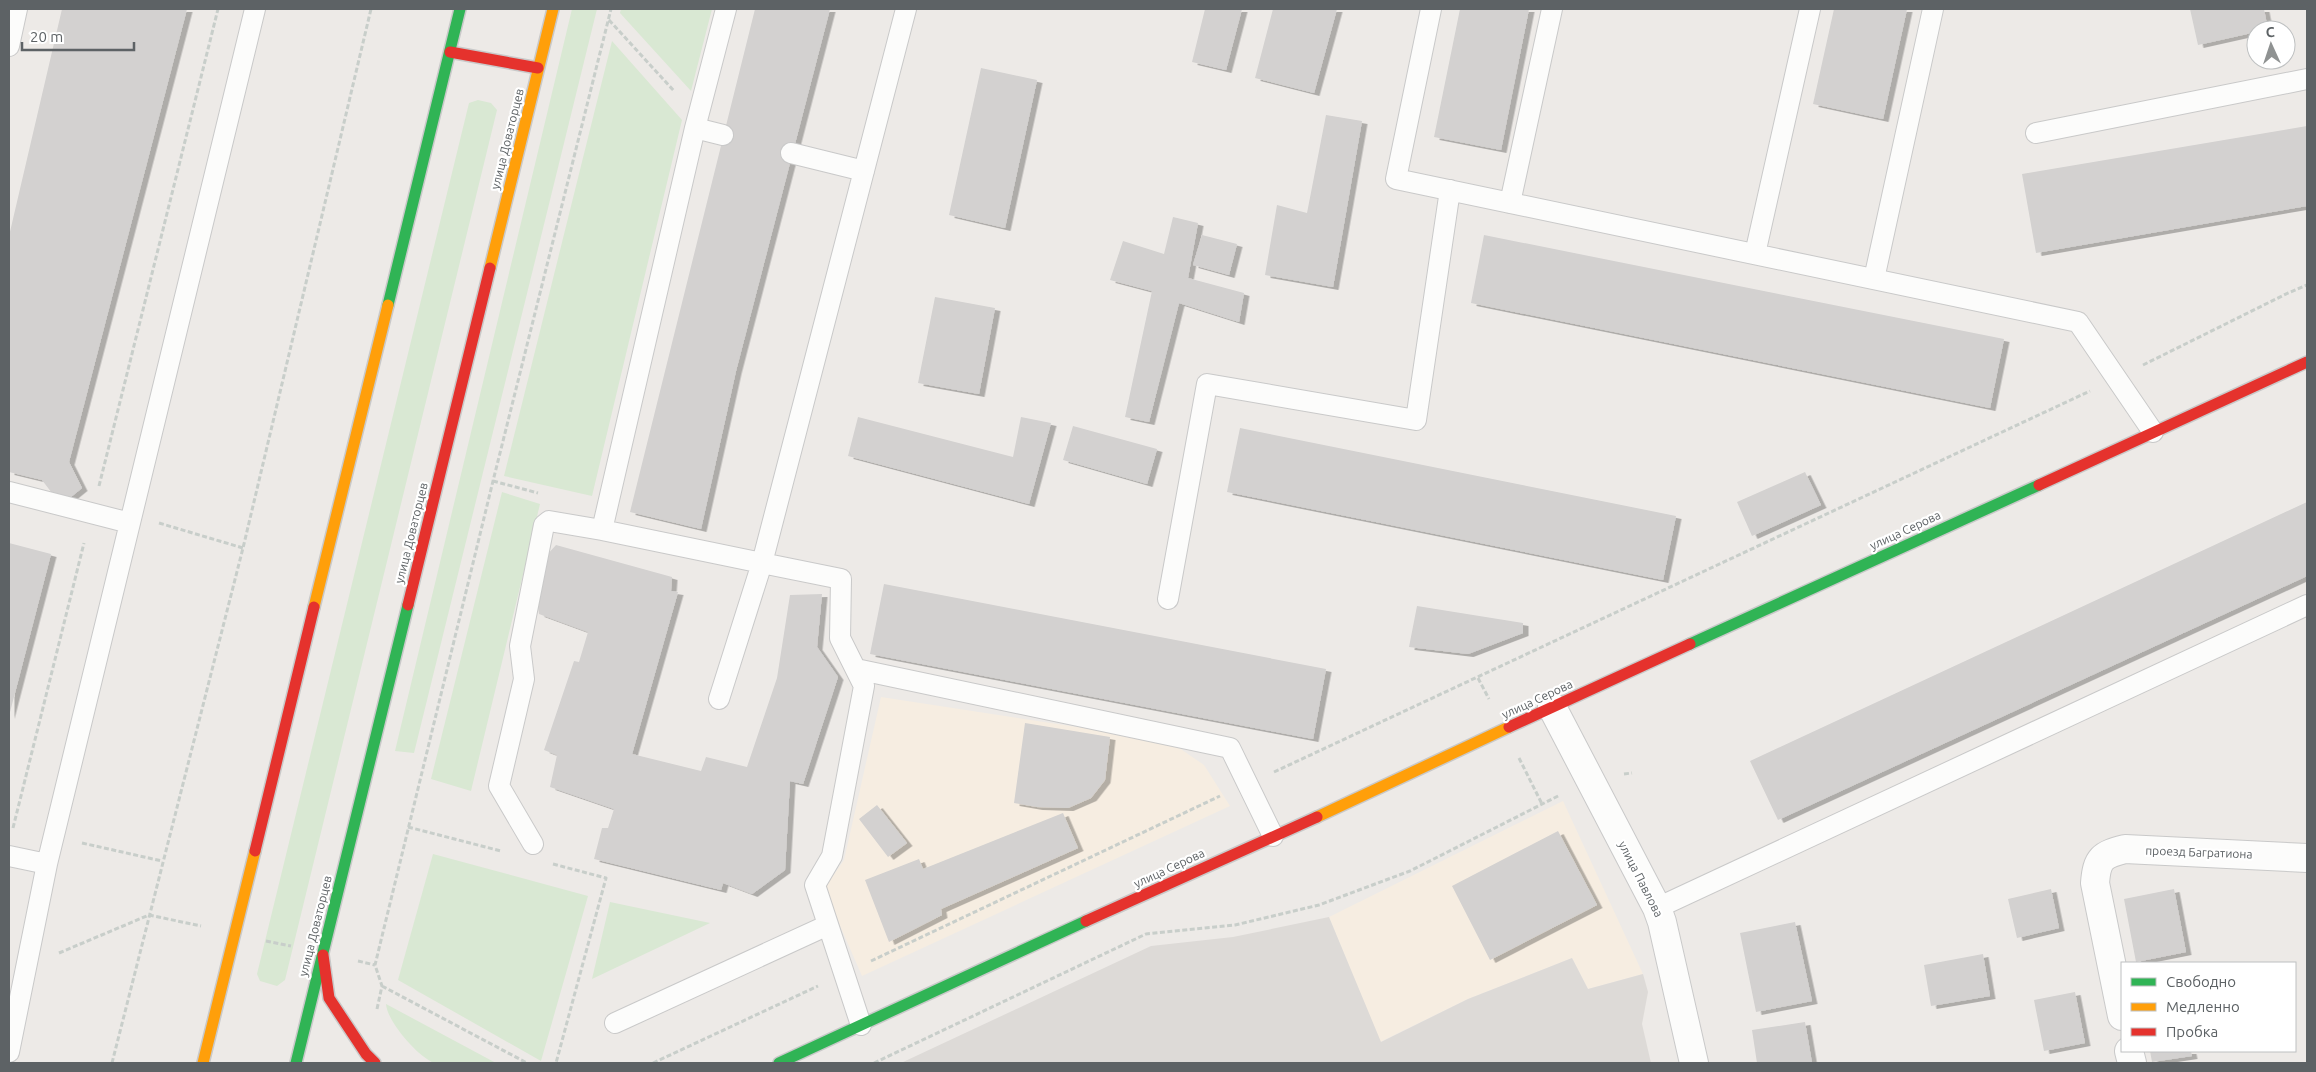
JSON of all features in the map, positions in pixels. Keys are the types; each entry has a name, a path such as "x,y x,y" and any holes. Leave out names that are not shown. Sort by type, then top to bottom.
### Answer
{"main road":[{"path":"203,1063 460,9"},
{"name":"улица Доваторцев","path":"296,1063 553,9"},
{"path":"450,52 538,68"},
{"name":"улица Серова","path":"779,1063 1273,836 1370,794 1552,707 2307,362"},
{"path":"322,953 329,998 366,1054 375,1063"}],"street":[{"name":"улица Павлова","path":"1552,707 1657,908 1662,922 1694,1063"},
{"name":"проезд Багратиона","path":"2121,1011 2095,883 2096,865 2106,854 2125,849 2307,858"}],"lane":[{"path":"9,46 17,9"},
{"path":"9,1052 47,864 255,9"},
{"path":"602,530 696,123 726,9"},
{"path":"719,699 762,562 906,9"},
{"path":"1431,9 1396,179 2078,322 2153,432"},
{"path":"1510,203 1552,9"},
{"path":"1755,254 1810,9"},
{"path":"1874,279 1934,9"},
{"path":"2036,132 2307,79"},
{"path":"696,123 723,135"},
{"path":"791,153 864,172"},
{"path":"1168,599 1207,384 1416,420 1450,190"},
{"path":"9,492 131,519"},
{"path":"533,844 498,786 524,679 520,646 544,525 549,520 842,579 840,638 864,686 832,856 814,885 861,1025"},
{"path":"1657,908 2307,605"},
{"path":"856,669 1230,748 1273,836"},
{"path":"9,856 47,864"},
{"path":"615,1023 828,925"}],"path":[{"path":"98,489 218,9"},
{"path":"112,1063 243,548 371,9"},
{"path":"366,1054 382,986 375,965 611,9"},
{"path":"609,20 696,123"},
{"path":"653,1063 1247,783 1363,732 2117,378 2288,292 2307,285"},
{"path":"131,519 243,548"},
{"path":"11,835 86,537"},
{"path":"874,1063 1146,934 1235,925 1319,905 1410,870 1590,779 1632,773"},
{"path":"408,827 503,851"},
{"path":"54,837 162,861"},
{"path":"550,863 606,878 556,1063"},
{"path":"382,986 527,1063"}],"shaded area":[{"path":"881,697 1169,741 1204,765 1230,806 862,976 824,889 844,860"},
{"path":"1563,801 1643,974 1588,989 1572,958 1468,999 1380,1042 1329,917"},
{"path":"1329,917 1381,1042 1468,999 1572,958 1588,989 1643,974 1648,992 1642,1024 1651,1063 901,1063 1151,946 1233,937"}],"green space":[{"path":"572,9 597,9 414,753 395,751"},
{"path":"621,9 712,9 691,91 620,13"},
{"path":"612,41 682,120 592,496 504,476"},
{"path":"478,100 491,103 497,110 285,980 277,986 260,981 257,974 469,103"},
{"path":"502,492 540,504 471,791 431,779"},
{"path":"433,854 588,896 541,1061 398,980"},
{"path":"610,902 710,923 592,979"},
{"path":"386,1004 496,1063 434,1063 419,1053 404,1037 392,1019"}],"building":[{"path":"62,9 187,9 69,462 82,488 61,505 42,480 9,472 9,236"},
{"path":"755,9 830,9 736,371 701,529 630,512"},
{"path":"1205,9 1242,9 1226,70 1192,62"},
{"path":"1273,9 1337,9 1314,93 1255,78"},
{"path":"1460,9 1529,9 1501,150 1434,137"},
{"path":"1834,9 1907,9 1883,119 1813,104"},
{"path":"2190,9 2264,9 2266,20 2246,20 2246,34 2198,45"},
{"path":"981,68 1037,80 1005,228 949,215"},
{"path":"1326,115 1362,121 1333,287 1265,275 1277,205 1307,213"},
{"path":"2307,126 2307,206 2036,253 2022,174"},
{"path":"1173,217 1198,223 1188,278 1244,293 1239,322 1179,303 1149,422 1125,417 1152,291 1110,280 1123,241 1164,254"},
{"path":"1202,235 1237,244 1229,275 1193,265"},
{"path":"1484,235 2004,339 1990,408 1471,303"},
{"path":"935,297 995,308 979,394 918,383"},
{"path":"858,417 1013,457 1021,417 1051,423 1029,504 848,456"},
{"path":"1073,426 1157,449 1147,484 1063,460"},
{"path":"1240,428 1676,516 1663,580 1227,492"},
{"path":"1805,472 1821,505 1752,536 1737,502"},
{"path":"2307,502 2307,576 1778,820 1750,761"},
{"path":"9,543 51,554 9,716"},
{"path":"556,545 672,577 671,591 678,592 632,754 701,771 706,757 747,767 777,678 790,595 822,594 817,647 838,677 803,784 790,781 785,870 752,894 723,883 721,890 594,859 602,828 608,828 614,809 550,787 557,755 544,750 574,661 579,662 588,632 539,614 537,600 546,556"},
{"path":"884,584 1326,669 1313,739 870,654"},
{"path":"1417,606 1523,623 1523,633 1468,654 1409,647"},
{"path":"1025,723 1110,737 1105,780 1091,798 1068,808 1037,807 1014,803"},
{"path":"877,805 907,843 888,857 859,819"},
{"path":"1063,813 1078,848 941,909 942,915 889,942 865,880 919,859 923,869"},
{"path":"1558,831 1597,905 1490,960 1452,886"},
{"path":"2051,889 2059,928 2017,938 2008,899"},
{"path":"2174,889 2186,952 2136,962 2124,899"},
{"path":"1795,922 1812,1001 1756,1012 1740,933"},
{"path":"1983,954 1990,996 1931,1006 1924,965"},
{"path":"2075,992 2085,1043 2044,1051 2034,1000"},
{"path":"1805,1022 1812,1063 1757,1063 1752,1030"},
{"path":"2150,1052 2191,1052 2192,1056 2152,1062"}],"traffic: fast":[{"path":"388,305 460,9"},
{"path":"1690,644 2039,485"},
{"path":"296,1063 408,605"},
{"path":"779,1063 1086,921"}],"traffic: slow":[{"path":"490,268 553,9"},
{"path":"314,607 388,305"},
{"path":"1317,817 1509,727"},
{"path":"203,1063 255,851"}],"traffic: jam":[{"path":"450,52 538,68"},
{"path":"408,605 490,268"},
{"path":"2039,485 2307,362"},
{"path":"255,851 314,607"},
{"path":"1509,727 1690,644"},
{"path":"1086,921 1317,817"},
{"path":"323,955 329,998 366,1054 375,1063"}]}
